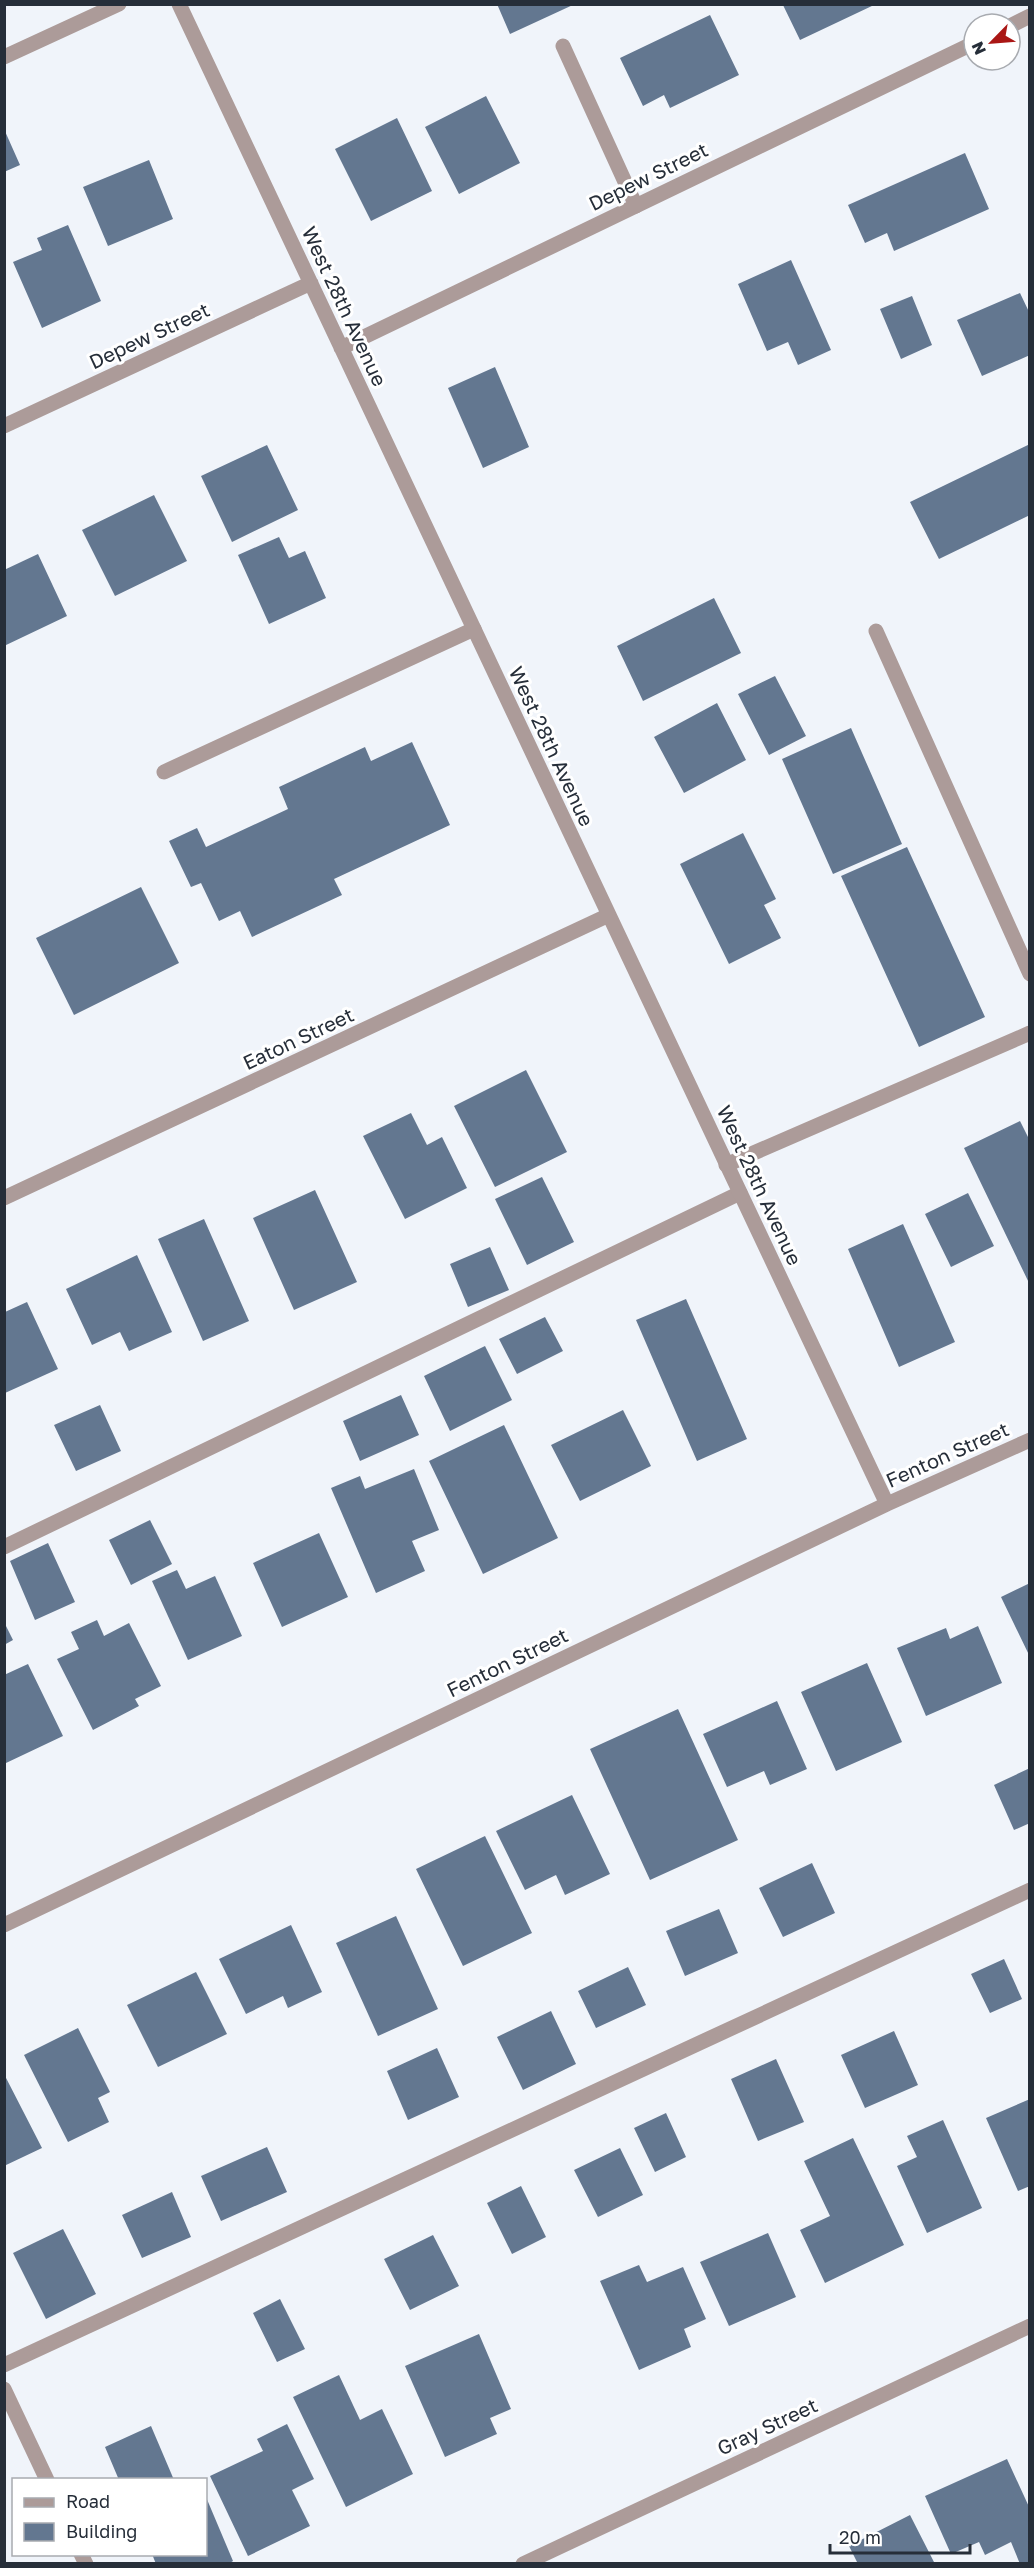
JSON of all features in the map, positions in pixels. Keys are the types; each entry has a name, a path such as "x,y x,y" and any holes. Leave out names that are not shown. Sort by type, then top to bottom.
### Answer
{"street":[{"path":"4,57 119,4"},
{"name":"West 28th Avenue","path":"179,4 887,1504"},
{"path":"563,46 636,206"},
{"name":"Depew Street","path":"341,348 962,49"},
{"name":"Depew Street","path":"4,426 311,283"},
{"path":"164,772 474,629"},
{"path":"876,631 1029,974"},
{"name":"Eaton Street","path":"4,1198 609,915"},
{"path":"726,1165 1029,1033"},
{"path":"4,1547 740,1192"},
{"name":"Fenton Street","path":"4,1925 887,1504 1029,1440"},
{"path":"4,2365 1029,1890"},
{"name":"Gray Street","path":"523,2564 1029,2326"},
{"path":"4,2389 45,2478"}],"building":[{"path":"497,4 575,4 510,34"},
{"path":"783,5 874,5 800,40"},
{"path":"710,15 739,75 670,108 664,95 643,106 620,58"},
{"path":"486,96 520,163 459,194 425,127"},
{"path":"397,118 432,191 371,221 335,149"},
{"path":"4,129 20,165 4,172"},
{"path":"965,153 989,209 894,251 887,233 865,243 848,205"},
{"path":"149,160 173,219 108,246 83,187"},
{"path":"68,225 101,301 42,328 13,262 42,250 37,238"},
{"path":"791,260 831,350 798,365 788,342 767,351 738,284"},
{"path":"1020,293 1030,314 1030,355 982,376 957,320"},
{"path":"912,296 932,345 901,359 880,309"},
{"path":"495,367 529,447 483,468 448,388"},
{"path":"1030,444 1030,515 939,559 910,502"},
{"path":"267,445 298,510 232,542 201,476"},
{"path":"154,495 187,561 115,596 82,530"},
{"path":"279,537 289,558 305,551 326,598 269,624 238,555"},
{"path":"38,554 67,616 4,646 4,570"},
{"path":"714,598 741,653 643,701 617,646"},
{"path":"775,676 806,736 769,755 738,694"},
{"path":"717,703 746,760 684,793 654,737"},
{"path":"851,728 902,844 833,874 782,759"},
{"path":"412,742 450,825 334,879 342,895 252,937 240,911 219,921 201,883 191,887 169,841 197,828 206,847 288,809 279,787 365,747 371,761"},
{"path":"743,833 776,899 764,905 781,938 729,964 680,864"},
{"path":"907,847 985,1017 919,1047 841,876"},
{"path":"141,887 179,963 74,1015 36,938"},
{"path":"526,1070 567,1152 495,1187 454,1106"},
{"path":"411,1113 427,1145 442,1137 467,1188 405,1219 363,1136"},
{"path":"1020,1121 1030,1141 1030,1285 964,1148"},
{"path":"542,1177 574,1242 527,1265 495,1199"},
{"path":"315,1190 357,1282 294,1310 253,1218"},
{"path":"968,1193 994,1246 951,1267 925,1214"},
{"path":"204,1219 249,1321 203,1341 158,1239"},
{"path":"903,1224 955,1342 899,1367 848,1249"},
{"path":"490,1247 509,1290 468,1307 450,1264"},
{"path":"137,1255 172,1332 129,1351 120,1332 92,1345 66,1289"},
{"path":"686,1299 747,1439 697,1461 636,1320"},
{"path":"27,1302 58,1369 5,1393 5,1312"},
{"path":"545,1317 563,1351 517,1374 499,1339"},
{"path":"485,1346 512,1400 450,1431 424,1376"},
{"path":"401,1395 419,1435 360,1461 343,1421"},
{"path":"100,1405 121,1451 76,1471 54,1425"},
{"path":"623,1410 651,1466 580,1501 551,1445"},
{"path":"504,1425 558,1538 483,1574 429,1461"},
{"path":"414,1469 439,1530 412,1541 425,1571 376,1593 331,1488 360,1476 365,1489"},
{"path":"150,1520 172,1564 131,1585 109,1540"},
{"path":"319,1533 348,1597 282,1627 253,1563"},
{"path":"48,1543 75,1602 35,1620 10,1561"},
{"path":"177,1570 186,1589 215,1576 242,1636 188,1660 152,1581"},
{"path":"1030,1583 1030,1657 1001,1597"},
{"path":"97,1620 104,1636 129,1623 161,1686 135,1699 139,1706 93,1730 57,1659 79,1649 71,1632"},
{"path":"4,1622 13,1640 4,1645"},
{"path":"978,1626 1002,1683 926,1716 897,1648 946,1628 950,1639"},
{"path":"867,1663 902,1742 836,1771 801,1692"},
{"path":"28,1664 63,1736 6,1763 4,1675"},
{"path":"777,1701 807,1769 770,1785 764,1771 727,1787 703,1734"},
{"path":"678,1709 738,1840 650,1880 590,1749"},
{"path":"1030,1768 1030,1823 1014,1830 994,1785"},
{"path":"572,1795 610,1874 565,1895 556,1875 525,1890 496,1831"},
{"path":"485,1836 532,1933 463,1966 416,1869"},
{"path":"812,1863 835,1913 783,1937 759,1888"},
{"path":"719,1909 738,1953 685,1976 666,1931"},
{"path":"396,1916 438,2009 378,2036 336,1943"},
{"path":"291,1925 322,1992 288,2008 283,1996 246,2014 219,1959"},
{"path":"1004,1959 1022,1999 990,2013 971,1974"},
{"path":"628,1967 646,2005 596,2028 578,1991"},
{"path":"196,1972 227,2034 158,2067 127,2005"},
{"path":"551,2011 576,2064 523,2090 497,2037"},
{"path":"78,2028 110,2092 98,2098 109,2122 68,2142 24,2055"},
{"path":"894,2031 918,2085 865,2108 841,2055"},
{"path":"437,2048 459,2097 408,2120 387,2071"},
{"path":"776,2059 804,2122 758,2141 731,2079"},
{"path":"4,2074 42,2148 4,2166"},
{"path":"1030,2099 1030,2186 1018,2191 986,2118"},
{"path":"666,2113 686,2157 655,2172 634,2128"},
{"path":"943,2120 982,2208 927,2233 897,2166 917,2157 907,2136"},
{"path":"853,2138 904,2245 825,2283 800,2230 830,2216 804,2161"},
{"path":"267,2147 287,2192 221,2221 201,2176"},
{"path":"620,2148 643,2195 598,2217 574,2170"},
{"path":"521,2186 546,2237 512,2254 487,2203"},
{"path":"172,2192 191,2237 142,2258 122,2215"},
{"path":"63,2229 96,2294 46,2319 13,2253"},
{"path":"768,2233 796,2297 729,2326 700,2262"},
{"path":"433,2235 459,2286 410,2310 384,2259"},
{"path":"639,2265 647,2282 683,2267 706,2319 684,2329 691,2347 639,2370 600,2281"},
{"path":"280,2299 305,2349 277,2362 253,2313"},
{"path":"479,2334 511,2409 490,2418 497,2434 445,2457 405,2366"},
{"path":"339,2375 360,2420 382,2409 413,2474 346,2507 293,2397"},
{"path":"287,2424 314,2479 292,2490 310,2526 248,2556 210,2476 263,2451 257,2439"},
{"path":"151,2426 173,2478 118,2478 105,2447"},
{"path":"1007,2459 1030,2509 1030,2564 1020,2564 1011,2542 985,2555 979,2542 951,2554 925,2496"},
{"path":"207,2499 233,2561 228,2564 156,2564 153,2556 207,2556"},
{"path":"910,2515 935,2564 858,2564 849,2546"}]}
